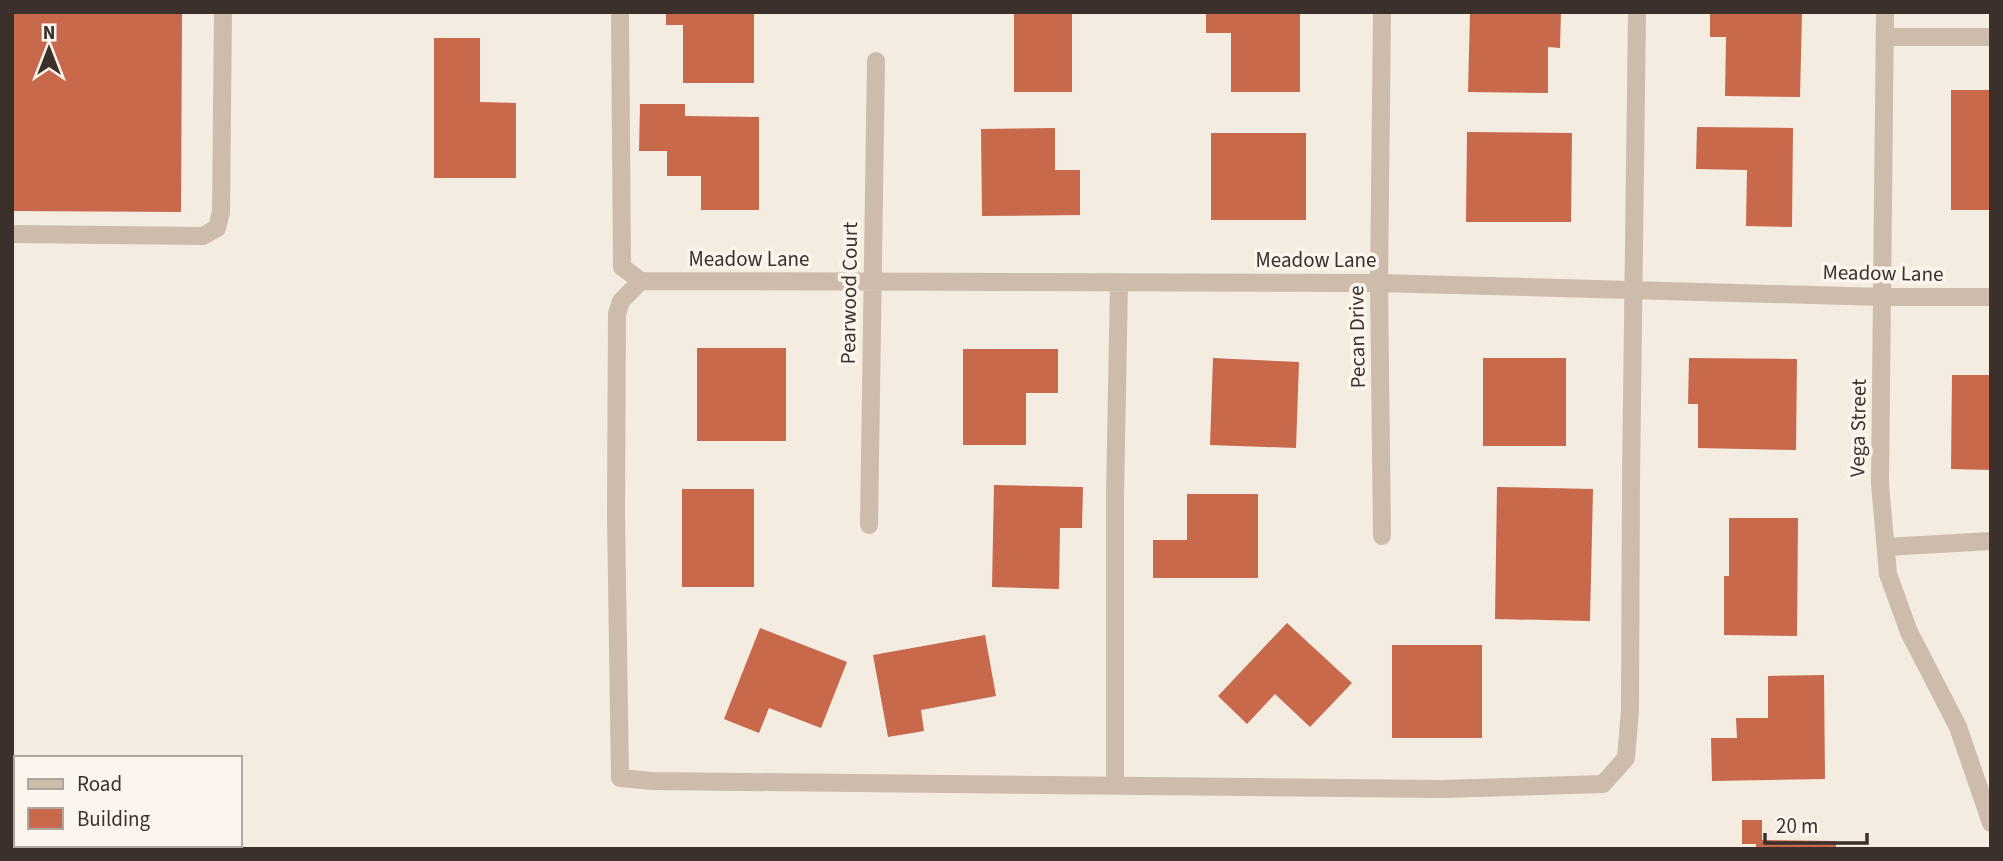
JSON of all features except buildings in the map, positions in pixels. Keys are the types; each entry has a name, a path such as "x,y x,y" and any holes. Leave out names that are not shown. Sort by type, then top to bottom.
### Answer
{"street":[{"path":"12,234 204,236 217,228 220,212 223,12"},
{"path":"621,12 622,267 641,281 621,301 617,314 616,515 620,778 1442,789 1602,785 1626,758 1630,710 1630,480 1637,12"},
{"name":"Pecan Drive","path":"1381,536 1379,283 1382,12"},
{"name":"Vega Street","path":"1885,12 1880,484 1888,574 1909,632 1958,727 1991,823"},
{"path":"1885,37 1991,37"},
{"name":"Pearwood Court","path":"869,524 876,61"},
{"name":"Meadow Lane","path":"641,281 1379,283 1883,297 1991,297"},
{"path":"1115,785 1115,497 1119,283"},
{"path":"1886,547 1991,541"}]}
